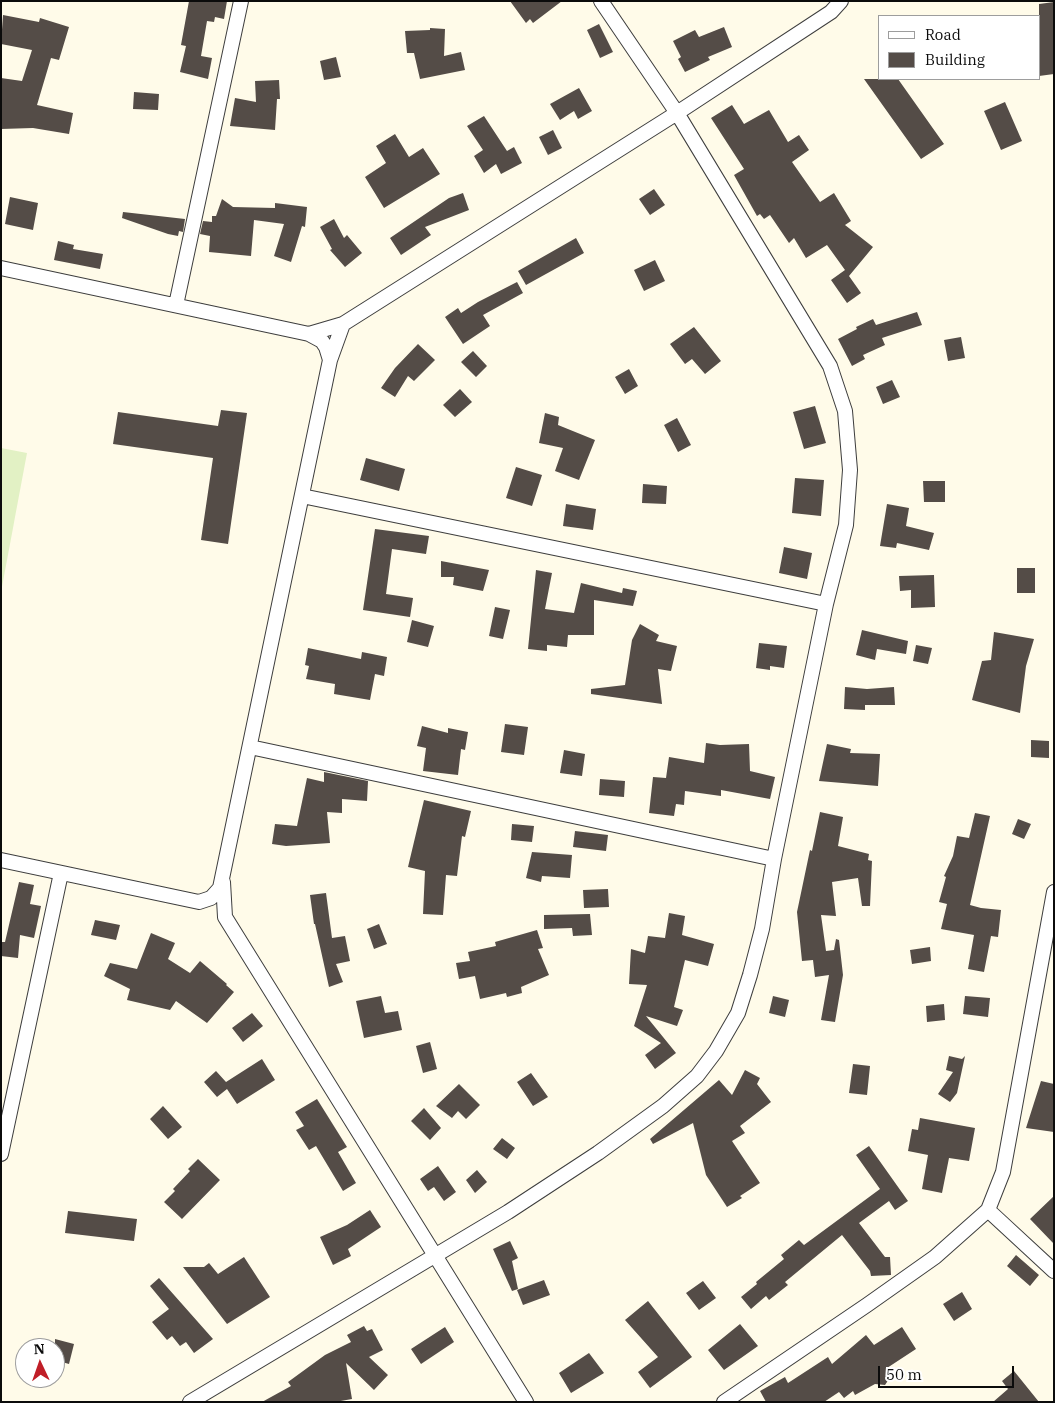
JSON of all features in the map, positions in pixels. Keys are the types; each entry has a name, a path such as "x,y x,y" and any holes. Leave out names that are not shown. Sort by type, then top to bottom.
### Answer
{"street":[{"path":"176,305 241,1"},
{"path":"190,1402 508,1212 598,1153 663,1106 697,1076 716,1051 738,1013 762,929 774,859 826,604 846,525 850,470 845,411 830,366 677,113 601,1"},
{"path":"309,334 343,324 677,113 831,12 841,1"},
{"path":"1,268 309,334 322,341 330,360"},
{"path":"225,917 223,881 330,360 343,324"},
{"path":"302,496 826,604"},
{"path":"250,748 774,859"},
{"path":"1,860 199,902 225,917 526,1402"},
{"path":"1,1154 61,873"},
{"path":"199,902 216,894 223,881"},
{"path":"724,1402 935,1257 988,1210 1003,1172 1054,893"},
{"path":"988,1210 1054,1272"}],"green space":[{"path":"1,448 27,453 1,592"}],"building":[{"path":"189,1 227,1 224,19 215,17 214,22 207,21 201,56 212,58 208,79 180,72 186,46 181,45"},
{"path":"510,1 562,1 533,23 530,19 526,23"},
{"path":"1054,2 1054,74 1040,76 1040,15 1039,4"},
{"path":"3,15 39,22 40,18 69,27 59,60 51,58 37,105 73,113 69,134 33,128 1,129 1,78 22,81 32,50 1,44"},
{"path":"599,24 613,52 600,58 587,30"},
{"path":"724,27 732,47 708,57 710,60 685,72 678,59 681,57 673,41 695,30 699,37"},
{"path":"430,28 445,29 444,56 461,52 465,70 420,79 414,53 407,53 405,31 430,30"},
{"path":"336,57 341,77 324,80 320,61"},
{"path":"864,79 899,80 944,144 921,159"},
{"path":"279,80 280,99 277,99 275,130 230,126 235,98 256,102 255,81"},
{"path":"579,88 592,111 578,119 574,111 560,120 550,104"},
{"path":"134,92 159,94 158,110 133,109"},
{"path":"1005,102 1022,141 1001,150 984,111"},
{"path":"732,105 744,124 769,110 788,142 799,135 809,150 792,162 820,202 834,193 851,221 845,225 873,247 849,276 861,293 847,303 831,280 845,270 827,245 806,258 794,238 789,243 770,215 764,219 760,214 757,216 734,175 744,169 711,118"},
{"path":"484,116 507,151 514,147 522,163 501,174 496,164 484,173 474,156 483,150 467,126"},
{"path":"553,130 562,148 548,155 539,137"},
{"path":"395,134 409,157 423,148 440,174 384,208 365,177 386,163 376,146"},
{"path":"654,189 665,205 650,215 639,199"},
{"path":"463,193 469,210 425,227 431,235 401,255 390,238 449,198"},
{"path":"10,197 38,203 33,230 5,224"},
{"path":"222,199 233,207 275,208 275,203 307,207 305,227 302,226 291,262 274,256 284,224 254,220 251,256 209,252 210,236 200,234 203,221 212,222 212,216 216,216"},
{"path":"123,212 185,219 183,232 179,231 178,236 168,234 122,218"},
{"path":"334,219 344,238 347,235 362,253 345,267 330,250 332,249 320,227"},
{"path":"576,238 584,253 526,285 518,271"},
{"path":"58,241 74,245 73,249 103,254 100,269 54,260"},
{"path":"655,260 665,281 644,291 634,270"},
{"path":"517,282 523,293 483,315 490,326 463,344 445,317 458,308 461,313"},
{"path":"917,312 922,325 882,338 885,345 863,355 865,359 852,366 838,339 873,319 876,325"},
{"path":"694,327 721,361 705,374 692,359 685,364 670,344"},
{"path":"961,337 965,358 948,361 944,340"},
{"path":"418,344 435,360 414,381 408,376 395,397 381,388 395,368"},
{"path":"473,351 487,366 476,377 461,362"},
{"path":"629,369 638,386 625,394 615,377"},
{"path":"892,380 900,397 883,404 876,387"},
{"path":"460,389 472,402 455,417 443,405"},
{"path":"815,406 826,443 804,449 793,412"},
{"path":"221,410 247,413 228,544 201,540 213,458 113,444 118,412 218,426"},
{"path":"545,413 559,417 558,425 595,440 579,480 555,471 563,448 539,443"},
{"path":"677,418 691,445 678,452 664,425"},
{"path":"366,458 405,469 399,491 360,480"},
{"path":"516,467 542,475 532,506 506,498"},
{"path":"795,478 824,480 821,516 792,513"},
{"path":"923,481 945,481 945,502 924,502"},
{"path":"643,484 667,486 666,504 642,503"},
{"path":"566,504 596,509 593,530 563,526"},
{"path":"887,504 909,508 906,526 934,533 929,550 897,543 896,548 880,546"},
{"path":"375,529 429,536 426,554 392,549 386,594 413,598 410,617 363,610"},
{"path":"784,547 812,553 807,579 779,573"},
{"path":"441,561 489,570 483,591 453,585 454,577 441,577"},
{"path":"1017,568 1035,568 1035,593 1017,593"},
{"path":"536,570 552,573 545,609 574,613 581,583 622,593 623,588 637,591 633,606 594,600 594,635 568,635 567,647 547,645 547,651 528,649"},
{"path":"934,575 935,607 911,608 911,590 900,591 899,576"},
{"path":"495,607 510,610 503,639 489,636"},
{"path":"412,620 434,626 428,647 407,642"},
{"path":"640,624 659,635 656,641 677,646 671,671 658,669 662,704 591,694 591,689 625,685 632,640"},
{"path":"862,630 908,641 906,654 877,649 875,660 856,655"},
{"path":"994,632 1034,639 1026,666 1020,713 972,700 982,661 991,660"},
{"path":"759,643 787,646 784,668 770,666 770,670 756,668"},
{"path":"916,645 932,648 928,664 913,661"},
{"path":"308,648 361,659 362,652 387,657 384,676 375,674 370,700 334,694 335,684 306,679 309,666 305,665"},
{"path":"845,687 867,689 894,687 895,705 865,705 865,710 844,709"},
{"path":"505,724 528,727 524,755 501,752"},
{"path":"422,726 448,733 448,728 468,732 465,750 461,749 458,775 423,771 426,748 417,746"},
{"path":"1031,740 1049,741 1049,758 1031,757"},
{"path":"706,743 720,745 749,744 750,771 775,777 770,799 721,790 721,796 685,791 684,805 676,804 674,816 649,813 653,777 666,778 669,757 704,763"},
{"path":"827,744 851,749 850,753 880,754 878,786 819,781"},
{"path":"564,750 585,754 582,776 560,773"},
{"path":"324,772 368,781 367,801 342,799 342,813 327,812 330,843 286,846 272,844 275,824 297,826 307,778 324,782"},
{"path":"600,779 625,781 624,797 599,795"},
{"path":"424,800 471,811 465,837 462,836 457,876 446,875 443,915 423,914 425,871 408,867"},
{"path":"820,812 843,817 838,846 869,854 868,860 872,861 870,906 862,906 858,878 832,882 836,916 821,915 826,951 834,950 836,939 839,940 843,975 835,1022 821,1020 829,975 815,977 813,960 802,961 797,912"},
{"path":"975,813 990,816 970,905 1001,910 998,937 991,936 984,972 968,969 974,935 941,929 947,904 939,902 946,877 944,876 953,856 957,836 969,838"},
{"path":"1018,819 1031,824 1024,839 1012,834"},
{"path":"512,824 534,826 532,842 511,840"},
{"path":"575,831 608,835 606,851 573,847"},
{"path":"532,852 572,855 570,878 542,876 541,882 526,878"},
{"path":"19,882 34,885 30,904 41,906 34,938 20,935 18,958 1,956 1,942 5,942"},
{"path":"608,889 609,907 584,908 583,890"},
{"path":"326,893 332,938 345,936 350,961 336,964 343,982 329,987 314,924 310,895"},
{"path":"669,913 685,916 682,935 714,944 708,966 685,960 674,1007 683,1010 677,1026 646,1016 676,1053 655,1069 645,1055 661,1043 634,1026 647,985 629,984 631,949 645,953 648,936 665,938"},
{"path":"590,914 592,935 573,936 572,928 544,929 544,915"},
{"path":"95,920 120,925 116,940 91,935"},
{"path":"379,924 387,944 374,949 367,929"},
{"path":"537,930 543,948 538,949 549,975 521,987 522,993 507,997 506,993 480,999 475,976 459,979 456,963 470,961 468,952 496,946 495,942"},
{"path":"151,933 175,943 168,959 190,973 200,961 234,992 207,1023 176,1001 170,1010 127,1000 130,989 104,976 110,963 137,969"},
{"path":"930,947 931,961 912,964 910,950"},
{"path":"381,996 385,1013 398,1011 402,1030 364,1038 356,1001"},
{"path":"773,996 789,1000 785,1017 769,1013"},
{"path":"965,996 990,998 988,1017 963,1014"},
{"path":"944,1004 945,1020 927,1022 926,1006"},
{"path":"252,1013 263,1026 243,1042 232,1028"},
{"path":"430,1042 437,1069 423,1073 416,1046"},
{"path":"949,1056 962,1059 965,1056 957,1093 950,1102 938,1094 953,1072 946,1070"},
{"path":"262,1059 275,1080 237,1104 227,1089 217,1097 204,1082 216,1071 226,1082"},
{"path":"853,1064 870,1066 867,1095 849,1093"},
{"path":"745,1070 760,1078 757,1084 771,1102 740,1126 745,1133 732,1141 760,1183 740,1196 742,1198 727,1207 706,1175 693,1123 653,1144 650,1139 719,1080 732,1095"},
{"path":"531,1073 548,1097 533,1106 517,1082"},
{"path":"1041,1081 1054,1084 1054,1132 1026,1128"},
{"path":"459,1084 480,1105 466,1119 458,1111 452,1118 436,1106"},
{"path":"317,1099 347,1147 338,1152 356,1183 343,1191 316,1146 309,1150 296,1130 304,1126 295,1112"},
{"path":"163,1106 182,1127 168,1139 150,1119"},
{"path":"424,1108 441,1128 430,1140 411,1121"},
{"path":"920,1118 975,1128 969,1161 949,1158 942,1193 922,1189 928,1155 908,1151 912,1129 918,1130"},
{"path":"502,1138 515,1148 507,1159 493,1149"},
{"path":"869,1146 908,1201 895,1210 889,1201 859,1223 885,1257 890,1257 891,1275 871,1276 870,1271 842,1235 785,1282 788,1285 769,1300 766,1296 751,1309 741,1297 784,1259 781,1255 799,1240 804,1245 880,1189 856,1155"},
{"path":"198,1159 220,1180 182,1219 164,1202 175,1191 173,1189 190,1171 188,1169"},
{"path":"438,1166 456,1192 444,1201 434,1187 428,1191 420,1179"},
{"path":"477,1170 487,1182 475,1193 466,1180"},
{"path":"1054,1196 1054,1244 1030,1219"},
{"path":"370,1210 381,1227 348,1249 351,1256 333,1265 320,1237 347,1225"},
{"path":"68,1211 137,1219 134,1241 65,1233"},
{"path":"510,1241 518,1258 512,1261 518,1289 512,1291 493,1249"},
{"path":"1016,1255 1039,1275 1030,1286 1007,1266"},
{"path":"244,1257 270,1297 227,1324 183,1267 204,1267 209,1263 218,1274"},
{"path":"159,1278 213,1339 194,1353 186,1342 180,1346 172,1336 167,1340 152,1322 169,1309 150,1286"},
{"path":"544,1280 550,1295 523,1305 517,1290"},
{"path":"703,1281 716,1298 699,1310 686,1293"},
{"path":"962,1292 972,1309 954,1321 943,1304"},
{"path":"648,1301 692,1357 650,1388 638,1372 658,1357 625,1320"},
{"path":"740,1324 758,1346 724,1370 708,1350"},
{"path":"364,1326 367,1331 372,1329 383,1350 369,1357 388,1375 374,1390 346,1363 352,1399 335,1402 262,1402 291,1386 288,1382 325,1355 351,1342 347,1335"},
{"path":"445,1327 454,1342 421,1364 411,1349"},
{"path":"902,1327 916,1349 887,1368 889,1379 885,1385 875,1384 855,1395 853,1391 844,1398 839,1392 824,1402 766,1402 760,1391 785,1377 788,1383 828,1357 832,1364 866,1335 874,1345"},
{"path":"65,1342 74,1344 69,1364 65,1363"},
{"path":"589,1353 604,1373 571,1393 559,1373"},
{"path":"1014,1371 1039,1402 993,1402 1008,1389 1002,1381"}]}
